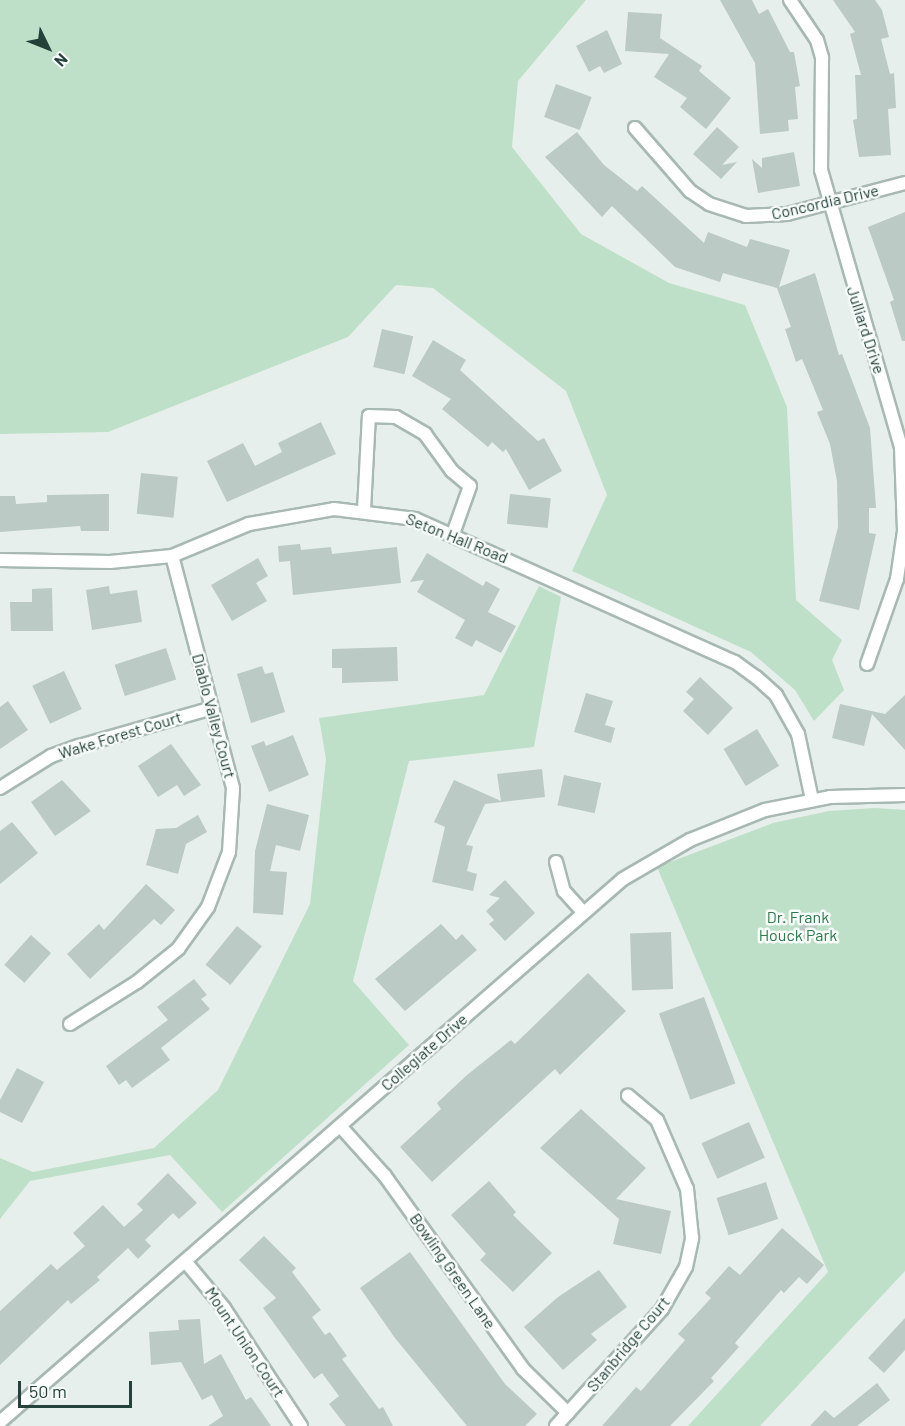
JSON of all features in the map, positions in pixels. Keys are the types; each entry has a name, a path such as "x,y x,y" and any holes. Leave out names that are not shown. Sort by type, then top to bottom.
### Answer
{"street":[{"name":"Julliard Drive","path":"790,0 817,40 822,58 820,152 829,204 871,354 896,420 905,488 901,580 867,664"},
{"name":"Concordia Drive","path":"635,128 690,191 727,211 770,217 829,204 905,183"},
{"path":"364,510 369,416 396,417 425,434 452,471 470,486 453,534"},
{"name":"Seton Hall Road","path":"0,560 110,562 172,556 249,524 285,515 364,510 415,519 453,534 735,662 776,695 793,723 812,800"},
{"name":"Diablo Valley Court","path":"70,1024 137,982 178,949 208,907 220,880 232,827 233,788 172,556"},
{"name":"Wake Forest Court","path":"0,788 70,749 212,708"},
{"name":"Collegiate Drive","path":"0,1422 583,912 653,859 690,840 765,810 812,800 905,795"},
{"path":"556,862 564,891 583,912"},
{"name":"Stanbridge Court","path":"556,1426 662,1308 686,1267 692,1238 687,1189 657,1120 628,1096"},
{"name":"Bowling Green Lane","path":"340,1126 385,1176 523,1370 568,1413"},
{"name":"Mount Union Court","path":"185,1262 224,1308 301,1426"}],"green space":[{"path":"0,0 586,0 518,81 512,147 581,234 669,283 745,305 787,407 796,600 842,640 832,660 844,690 814,721 795,690 751,652 572,571 607,495 566,391 433,288 396,285 348,337 108,432 0,434"},
{"path":"539,586 561,597 534,747 409,761 353,981 409,1045 222,1212 170,1155 30,1181 0,1219 0,1158 33,1172 154,1148 218,1090 310,904 326,759 319,718 484,695"},
{"name":"Dr. Frank Houck Park","path":"875,808 905,810 905,1271 760,1426 688,1426 828,1272 657,867 773,823 829,811"}],"building":[{"path":"720,0 752,0 759,14 768,9 790,52 794,52 800,86 795,87 798,119 788,120 789,131 760,134 755,63"},
{"path":"833,0 875,0 882,10 889,37 881,39 890,74 894,73 896,108 888,109 891,155 859,157 853,120 857,119 855,75 861,75 850,34 855,32"},
{"path":"628,12 662,14 660,38 702,66 699,71 731,98 706,129 680,107 687,98 654,77 669,54 625,51"},
{"path":"607,30 622,64 604,73 600,66 589,72 576,46"},
{"path":"556,84 592,97 580,130 544,117"},
{"path":"717,127 739,147 722,165 737,162 721,179 693,154"},
{"path":"577,132 604,165 637,191 642,186 704,243 708,232 747,247 750,239 790,250 779,287 815,273 839,355 842,354 870,428 876,508 869,508 869,533 876,534 859,610 819,601 838,527 837,481 830,444 817,412 823,410 802,359 796,362 785,329 791,327 777,288 723,273 720,282 675,267 612,206 602,217 545,157"},
{"path":"794,152 800,186 758,193 752,159 762,168 762,158"},
{"path":"905,212 905,341 902,341 890,302 894,300 868,227"},
{"path":"382,329 413,336 404,374 373,367"},
{"path":"433,340 466,360 460,370 538,441 544,438 562,471 529,490 506,449 503,452 492,442 488,447 442,409 451,399 412,376"},
{"path":"321,422 336,454 227,502 207,461 243,443 255,466 282,452 278,443"},
{"path":"141,473 178,477 174,518 137,514"},
{"path":"109,494 109,531 81,531 80,526 0,532 0,496 15,496 16,504 47,502 47,495"},
{"path":"510,494 551,498 548,528 507,524"},
{"path":"300,544 301,550 331,547 332,554 397,547 401,583 293,595 290,561 279,562 278,546"},
{"path":"427,553 483,586 486,581 500,589 488,612 516,626 501,653 476,640 472,647 455,638 465,620 417,592 424,580 410,582"},
{"path":"258,558 268,576 256,583 267,601 232,621 211,585"},
{"path":"109,586 110,594 137,590 142,622 92,630 86,590"},
{"path":"52,588 53,631 11,631 10,602 32,602 32,589"},
{"path":"397,647 398,681 342,683 342,668 332,668 332,649"},
{"path":"166,648 176,679 125,696 115,665"},
{"path":"262,666 265,674 273,672 285,712 251,723 237,674"},
{"path":"64,671 82,709 50,724 32,686"},
{"path":"700,677 733,708 708,735 683,711 694,699 686,692"},
{"path":"586,693 613,701 605,725 615,728 611,743 574,732"},
{"path":"905,695 905,750 872,714 864,746 832,738 840,704 885,714"},
{"path":"8,701 28,730 0,749 0,707"},
{"path":"757,729 779,766 746,786 724,749"},
{"path":"293,735 309,775 269,792 251,746 264,741 266,746"},
{"path":"171,744 201,785 184,796 177,785 158,797 138,766"},
{"path":"542,769 545,797 485,804 466,845 473,846 467,871 477,874 473,891 432,882 445,827 434,822 454,780 501,801 497,774"},
{"path":"564,775 601,783 595,813 558,805"},
{"path":"62,780 91,811 55,836 31,802"},
{"path":"267,804 309,815 300,851 276,845 270,871 287,872 283,915 253,913 255,851"},
{"path":"198,815 207,832 186,844 178,874 146,865 156,829 176,828"},
{"path":"12,822 38,853 0,884 0,831"},
{"path":"505,880 535,913 505,941 489,924 494,920 486,911 500,898 489,895"},
{"path":"146,884 175,910 161,925 154,919 90,979 67,954 99,924 104,930"},
{"path":"816,922 818,938 801,940 799,924"},
{"path":"441,924 456,940 462,934 477,950 405,1011 375,979"},
{"path":"237,926 262,946 230,985 206,965"},
{"path":"671,932 673,989 632,990 630,933"},
{"path":"31,935 51,953 24,983 4,965"},
{"path":"588,973 626,1011 560,1075 555,1069 432,1182 400,1147 441,1109 437,1103 467,1075 511,1040 515,1044"},
{"path":"194,979 207,995 201,999 210,1009 161,1048 170,1060 132,1088 126,1080 119,1085 106,1066 168,1020 157,1007"},
{"path":"704,997 735,1083 690,1100 659,1013"},
{"path":"17,1068 44,1082 22,1123 0,1112 0,1100"},
{"path":"581,1109 646,1168 616,1199 671,1211 661,1254 613,1244 619,1219 540,1148"},
{"path":"749,1122 765,1158 717,1179 701,1143"},
{"path":"168,1173 197,1203 179,1219 173,1213 145,1240 151,1246 138,1259 128,1248 97,1277 100,1280 71,1304 68,1300 0,1365 0,1311 51,1264 57,1270 85,1246 73,1233 103,1205 124,1227 143,1210 137,1204"},
{"path":"489,1181 516,1212 513,1215 552,1253 513,1292 480,1260 486,1254 451,1215"},
{"path":"766,1182 778,1219 729,1235 717,1198"},
{"path":"782,1228 824,1265 807,1284 799,1277 784,1293 781,1290 735,1343 739,1347 711,1378 714,1381 670,1426 602,1426 636,1387 641,1391 685,1340 678,1334 711,1298 705,1293 729,1266 740,1275"},
{"path":"264,1236 296,1268 292,1272 321,1310 312,1317 325,1335 330,1332 347,1356 342,1359 379,1409 383,1407 393,1426 346,1426 329,1404 339,1396 322,1373 314,1379 263,1308 276,1298 239,1260"},
{"path":"410,1252 505,1384 537,1414 525,1426 467,1426 395,1338 360,1288"},
{"path":"599,1270 627,1307 591,1334 597,1340 563,1370 524,1327 558,1297"},
{"path":"905,1318 905,1350 884,1373 868,1358"},
{"path":"200,1319 204,1364 221,1354 246,1400 251,1397 271,1426 208,1426 223,1416 212,1395 202,1400 181,1362 151,1365 149,1332 179,1330 178,1320"},
{"path":"877,1383 890,1400 857,1426 810,1426 825,1410 834,1418"}]}
